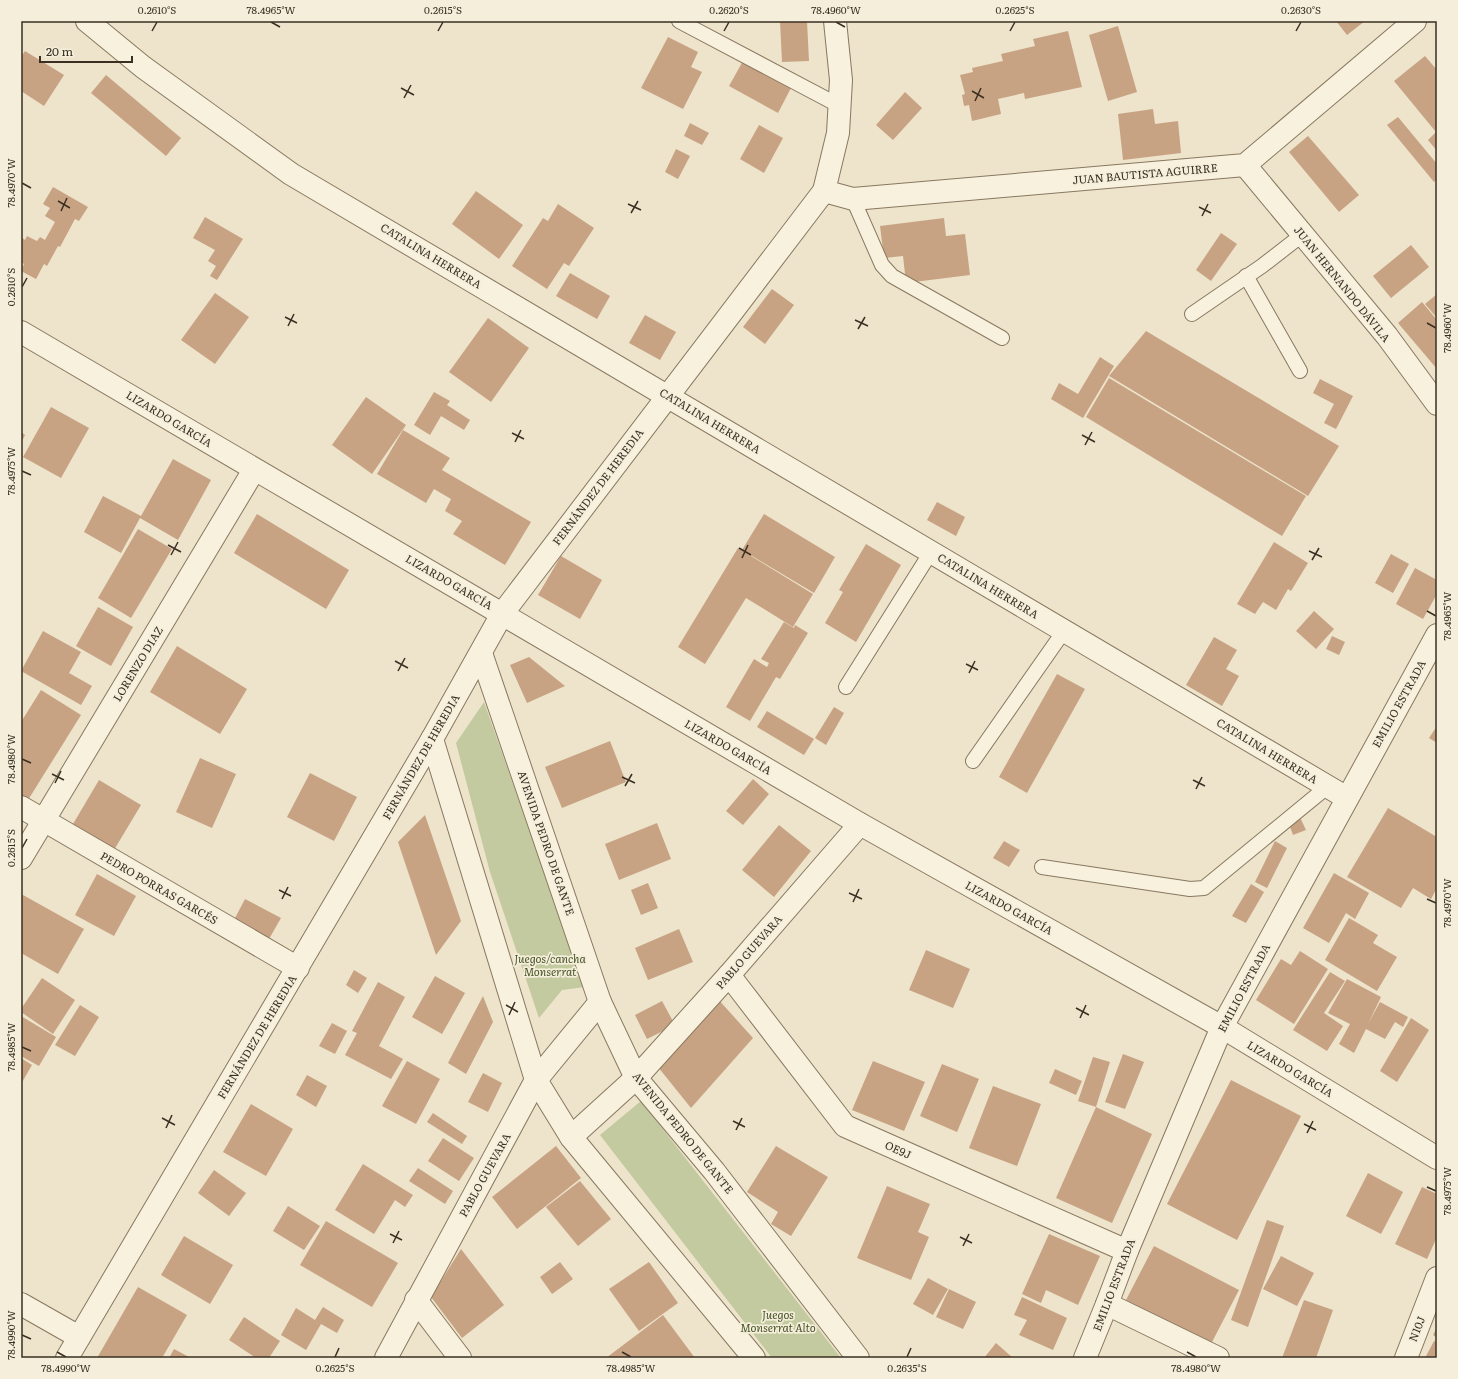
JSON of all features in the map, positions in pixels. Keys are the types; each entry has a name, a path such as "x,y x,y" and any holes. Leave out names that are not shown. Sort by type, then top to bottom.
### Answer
{"street":[{"name":"CATALINA HERRERA","path":"87,21 143,67 291,174 1347,798"},
{"path":"824,190 838,133 840,106 841,80 835,21"},
{"path":"1245,165 1415,21"},
{"name":"JUAN BAUTISTA AGUIRRE","path":"824,190 853,199 1245,165"},
{"name":"JUAN HERNANDO DÁVILA","path":"1245,165 1386,336 1437,404"},
{"name":"FERNÁNDEZ DE HEREDIA","path":"67,1358 432,739 502,614 824,190"},
{"name":"LIZARDO GARCÍA","path":"21,332 860,824 1222,1027 1437,1158"},
{"name":"LORENZO DIAZ","path":"21,858 254,470"},
{"name":"EMILIO ESTRADA","path":"1085,1358 1127,1251 1222,1027 1437,635"},
{"name":"AVENIDA PEDRO DE GANTE","path":"481,653 600,1002 636,1078 714,1171 858,1358"},
{"path":"432,739 536,1080 571,1137 754,1358"},
{"name":"PEDRO PORRAS GARCÉS","path":"21,807 298,968"},
{"name":"PABLO GUEVARA","path":"571,1137 636,1078 729,975 860,824"},
{"name":"OE9J","path":"729,975 845,1126 1127,1251"},
{"name":"PABLO GUEVARA","path":"386,1358 536,1080 600,1002"},
{"name":"N10J","path":"1406,1358 1437,1278"},
{"path":"416,1300 460,1358"},
{"path":"21,1304 79,1337"},
{"path":"1107,1304 1218,1358"}],"lane":[{"path":"679,21 840,106"},
{"path":"853,199 882,265 892,276 1002,338"},
{"path":"1192,314 1262,266 1302,235"},
{"path":"1246,276 1300,371"},
{"path":"846,687 931,552"},
{"path":"973,761 1064,631"},
{"path":"1042,867 1190,889 1204,888 1327,787"}],"green space":[{"name":"Juegos/cancha Monserrat","path":"484,702 585,987 562,990 539,1018 490,872 456,743"},
{"name":"Juegos Monserrat Alto","path":"641,1101 841,1358 772,1358 600,1135"}],"building":[{"path":"780,21 807,21 809,61 782,62"},
{"path":"1336,21 1365,21 1347,35"},
{"path":"1118,26 1137,92 1108,101 1089,35"},
{"path":"1068,31 1082,87 1025,99 1024,93 998,99 1001,114 972,121 969,105 964,106 962,95 965,94 960,75 973,72 972,68 1003,61 1001,54 1035,46 1033,39"},
{"path":"668,37 698,52 691,67 702,72 683,109 641,88"},
{"path":"25,51 64,75 44,106 21,91 21,57"},
{"path":"1425,56 1437,70 1437,151 1428,140 1436,132 1394,81"},
{"path":"743,61 791,88 778,113 729,86"},
{"path":"106,75 181,138 166,156 91,93"},
{"path":"905,92 922,108 893,140 876,125"},
{"path":"1153,109 1155,124 1178,121 1181,153 1123,160 1118,114"},
{"path":"1398,117 1437,164 1437,179 1434,182 1387,125"},
{"path":"690,123 709,133 702,145 684,136"},
{"path":"759,125 783,138 764,173 740,159"},
{"path":"1308,136 1359,195 1339,212 1289,152"},
{"path":"676,149 690,156 678,179 665,172"},
{"path":"53,187 88,207 79,221 75,219 60,247 58,246 47,266 44,264 36,279 21,271 24,264 21,262 21,239 22,238 25,240 27,236 37,241 40,237 45,240 55,222 45,216 50,208 43,204"},
{"path":"476,191 523,225 499,259 452,224"},
{"path":"558,204 594,228 569,266 564,263 547,289 512,266 543,218 548,221"},
{"path":"205,217 243,239 217,280 210,276 216,266 208,261 215,250 193,238"},
{"path":"944,218 946,236 965,234 970,275 906,283 903,256 884,258 880,226"},
{"path":"1221,233 1237,244 1211,281 1196,270"},
{"path":"1411,245 1429,267 1391,298 1373,276"},
{"path":"570,273 610,296 597,319 556,296"},
{"path":"772,289 794,305 765,344 743,327"},
{"path":"215,293 249,317 215,364 181,340"},
{"path":"1437,294 1437,318 1425,304"},
{"path":"1422,302 1437,320 1437,369 1398,323"},
{"path":"645,315 676,332 660,360 629,343"},
{"path":"488,318 529,348 491,402 449,372"},
{"path":"1146,331 1339,446 1308,496 1109,376"},
{"path":"1100,357 1114,366 1083,418 1051,399 1059,383 1078,394"},
{"path":"1109,378 1306,496 1282,536 1086,417"},
{"path":"1320,379 1353,396 1336,429 1324,423 1334,404 1313,393"},
{"path":"434,392 450,401 447,405 470,420 464,430 441,416 430,435 414,425"},
{"path":"366,397 406,425 372,474 332,445"},
{"path":"51,407 89,428 61,478 23,457"},
{"path":"403,430 450,458 442,470 531,522 505,565 453,534 462,521 445,511 451,499 434,489 426,503 377,474"},
{"path":"21,432 25,435 21,443"},
{"path":"173,459 211,480 178,540 140,518 121,553 84,532 103,496 141,516"},
{"path":"937,502 965,517 956,536 927,520"},
{"path":"257,514 349,570 326,609 234,553"},
{"path":"764,514 835,557 814,593 742,550"},
{"path":"138,529 172,549 131,618 98,598"},
{"path":"1274,542 1308,563 1291,591 1288,589 1276,610 1263,602 1255,614 1237,604"},
{"path":"866,544 901,565 856,642 825,623 843,592 839,590"},
{"path":"738,548 813,594 793,627 746,598 705,664 678,647"},
{"path":"1391,554 1409,564 1393,593 1375,583"},
{"path":"561,556 602,580 580,619 538,595"},
{"path":"1415,568 1437,580 1437,594 1423,619 1396,604"},
{"path":"98,607 133,627 111,666 76,646"},
{"path":"1314,611 1334,629 1316,649 1296,631"},
{"path":"784,622 794,628 795,625 808,633 780,679 776,677 750,721 726,707 754,659 767,667 769,663 761,659"},
{"path":"43,631 81,652 69,673 92,686 81,705 21,671"},
{"path":"1332,636 1345,642 1339,655 1326,649"},
{"path":"1214,637 1237,650 1226,669 1239,676 1222,706 1186,685"},
{"path":"177,646 247,689 220,734 150,692"},
{"path":"529,657 565,686 527,703 510,665"},
{"path":"1057,674 1085,689 1027,793 999,777"},
{"path":"41,690 81,715 28,800 21,795 21,722"},
{"path":"834,707 844,713 826,745 815,738"},
{"path":"767,711 814,739 804,755 757,727"},
{"path":"1437,726 1437,743 1429,738"},
{"path":"610,741 626,782 562,808 545,767"},
{"path":"200,758 236,774 212,828 176,812"},
{"path":"310,773 357,797 334,841 287,817"},
{"path":"753,779 769,794 743,825 726,811"},
{"path":"99,780 141,805 114,850 73,824"},
{"path":"1388,808 1437,837 1437,888 1431,899 1413,888 1401,908 1347,877"},
{"path":"1298,813 1306,830 1293,835 1288,821"},
{"path":"425,815 461,921 436,955 398,842"},
{"path":"657,823 671,859 619,880 605,844"},
{"path":"779,825 811,851 774,897 742,870"},
{"path":"1004,841 1020,850 1009,867 993,858"},
{"path":"1275,841 1287,848 1267,888 1255,882"},
{"path":"1334,873 1369,893 1355,919 1346,913 1329,943 1303,928"},
{"path":"97,874 136,896 114,936 75,915"},
{"path":"648,883 658,908 641,915 631,890"},
{"path":"1251,884 1264,892 1246,923 1232,916"},
{"path":"23,895 84,929 58,974 21,953 21,898"},
{"path":"245,899 281,918 269,939 234,920"},
{"path":"1349,918 1378,935 1373,943 1397,957 1377,991 1325,960"},
{"path":"679,929 693,962 648,980 635,948"},
{"path":"926,950 970,969 953,1008 909,990"},
{"path":"1300,951 1328,969 1294,1024 1256,1000 1281,959 1291,965"},
{"path":"354,970 367,978 358,993 346,985"},
{"path":"1330,972 1345,981 1324,1013 1343,1026 1327,1051 1293,1030"},
{"path":"435,976 465,993 442,1034 412,1017"},
{"path":"42,978 75,1000 53,1034 21,1012 21,1009"},
{"path":"1347,979 1381,997 1368,1024 1380,1002 1408,1017 1403,1027 1395,1022 1385,1039 1366,1029 1354,1053 1339,1044 1350,1024 1328,1013"},
{"path":"378,982 405,997 379,1046 403,1059 391,1079 345,1055 357,1033 352,1031"},
{"path":"483,996 493,1022 466,1074 448,1063"},
{"path":"717,998 753,1038 691,1108 658,1067"},
{"path":"662,1001 675,1025 647,1039 635,1015"},
{"path":"80,1005 99,1017 75,1056 55,1045"},
{"path":"21,1016 56,1037 39,1066 21,1056"},
{"path":"1411,1018 1429,1030 1397,1082 1380,1071"},
{"path":"332,1023 347,1031 335,1054 319,1046"},
{"path":"1123,1054 1144,1062 1125,1109 1105,1102"},
{"path":"1093,1057 1110,1062 1096,1107 1078,1101"},
{"path":"21,1058 32,1065 21,1084"},
{"path":"407,1061 440,1079 416,1124 382,1106"},
{"path":"873,1061 925,1082 904,1131 852,1110"},
{"path":"942,1064 979,1079 957,1132 920,1116"},
{"path":"1055,1069 1082,1081 1076,1095 1049,1083"},
{"path":"483,1073 502,1083 488,1112 468,1102"},
{"path":"307,1075 327,1086 316,1107 296,1095"},
{"path":"1231,1080 1301,1116 1237,1240 1167,1204"},
{"path":"993,1086 1041,1104 1017,1166 969,1148"},
{"path":"251,1104 293,1129 266,1176 223,1152"},
{"path":"1096,1107 1152,1134 1112,1223 1056,1198"},
{"path":"433,1113 467,1136 462,1144 427,1122"},
{"path":"443,1138 474,1158 459,1181 428,1161"},
{"path":"556,1146 581,1178 517,1229 492,1197"},
{"path":"776,1146 828,1177 791,1236 771,1224 778,1212 747,1192"},
{"path":"363,1164 413,1195 405,1207 395,1200 374,1234 335,1210"},
{"path":"418,1168 453,1191 445,1204 409,1181"},
{"path":"214,1170 246,1193 229,1216 198,1193"},
{"path":"1368,1173 1403,1192 1381,1234 1346,1216"},
{"path":"580,1181 611,1219 578,1246 546,1207"},
{"path":"887,1186 930,1204 918,1232 929,1237 911,1280 857,1258"},
{"path":"1422,1187 1437,1194 1437,1237 1427,1259 1395,1244"},
{"path":"288,1206 320,1226 304,1250 273,1231"},
{"path":"1267,1220 1284,1226 1248,1327 1231,1320"},
{"path":"326,1221 398,1263 372,1307 300,1265"},
{"path":"1049,1234 1100,1256 1078,1305 1046,1290 1041,1303 1022,1294"},
{"path":"184,1236 233,1265 210,1304 161,1275"},
{"path":"1154,1246 1239,1290 1211,1344 1126,1300"},
{"path":"461,1249 504,1305 462,1338 431,1297"},
{"path":"1281,1256 1314,1273 1297,1306 1263,1289"},
{"path":"560,1262 573,1279 552,1294 540,1277"},
{"path":"649,1262 678,1303 639,1331 609,1289"},
{"path":"928,1278 948,1289 933,1315 913,1304"},
{"path":"138,1287 187,1315 162,1358 97,1358"},
{"path":"949,1289 976,1302 963,1329 936,1317"},
{"path":"1022,1297 1067,1318 1053,1350 1019,1335 1027,1320 1014,1315"},
{"path":"1304,1300 1333,1310 1316,1358 1282,1358"},
{"path":"323,1307 344,1320 337,1333 321,1324 306,1350 281,1335 296,1308 315,1320"},
{"path":"663,1315 695,1358 606,1358"},
{"path":"244,1317 280,1341 269,1358 256,1358 229,1340"},
{"path":"1437,1327 1437,1338 1433,1335"},
{"path":"1434,1341 1437,1342 1437,1358 1425,1358"},
{"path":"996,1343 1013,1358 984,1358"},
{"path":"174,1349 191,1358 169,1358"}]}
